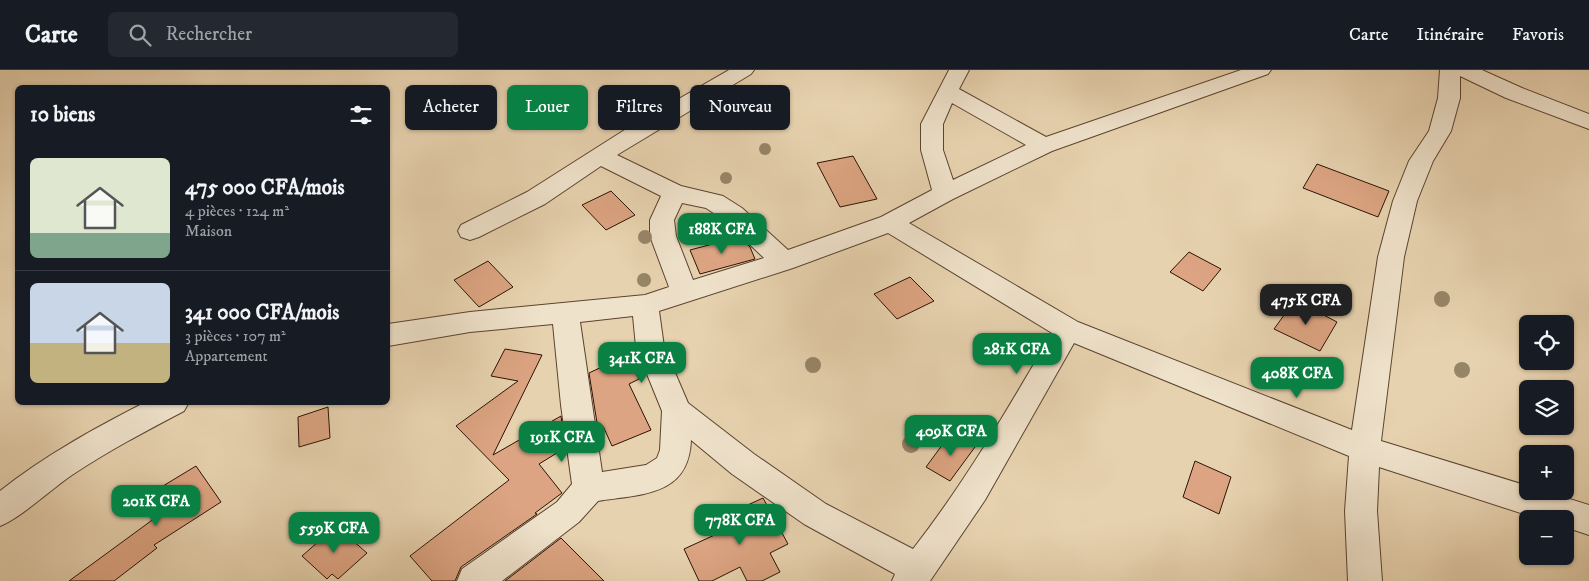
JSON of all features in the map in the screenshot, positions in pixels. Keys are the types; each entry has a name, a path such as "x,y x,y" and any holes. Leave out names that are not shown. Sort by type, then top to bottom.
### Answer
{"street":[{"path":"470,231 536,198 658,119 744,70"},
{"path":"945,193 932,150 932,124 959,70"},
{"path":"1365,581 1361,511 1365,449 1391,256 1405,201 1421,161 1440,131 1449,98 1450,70"},
{"path":"1465,70 1514,93 1589,122"},
{"path":"390,335 470,322 645,305 684,291 784,261 890,223 945,193 1044,146 1246,72"},
{"path":"947,91 1044,146"},
{"path":"600,156 674,193 714,202 733,214 784,261"},
{"path":"674,193 662,220 663,236 684,291"},
{"path":"890,223 1068,329 1365,449 1589,520"},
{"path":"474,581 568,512 589,488 652,478 669,467 675,450 677,411 650,347 645,305"},
{"path":"565,312 576,405 589,488"},
{"path":"677,411 743,464 815,514 914,575 936,546 1006,440 1068,329"},
{"path":"0,511 18,495 119,430 168,405"}],"building":[{"path":"853,156 877,199 840,207 817,163"},
{"path":"1317,164 1389,191 1378,217 1303,188"},
{"path":"611,191 635,215 606,230 582,205"},
{"path":"739,237 750,247 755,259 700,274 690,250"},
{"path":"1189,252 1221,269 1203,291 1170,272"},
{"path":"488,261 513,287 479,307 454,280"},
{"path":"910,277 934,301 897,319 874,294"},
{"path":"1295,300 1337,322 1320,351 1274,329"},
{"path":"505,349 542,355 493,455 561,416 565,448 539,464 562,493 535,513 537,514 461,567 455,581 432,581 410,556 509,480 456,426 518,381 491,376"},
{"path":"625,356 639,379 629,384 651,430 612,446 603,426 598,429 589,373"},
{"path":"328,407 330,438 299,447 298,417"},
{"path":"951,433 975,447 950,481 926,467"},
{"path":"1195,461 1231,477 1219,514 1183,497"},
{"path":"196,466 221,502 154,545 157,548 114,581 69,581 170,507 158,489"},
{"path":"763,498 788,544 770,553 780,572 762,581 747,581 740,567 712,581 699,581 684,549 732,527 726,515"},
{"path":"336,526 367,553 338,579 332,574 327,579 302,556"},
{"path":"561,538 604,581 505,581"}]}
